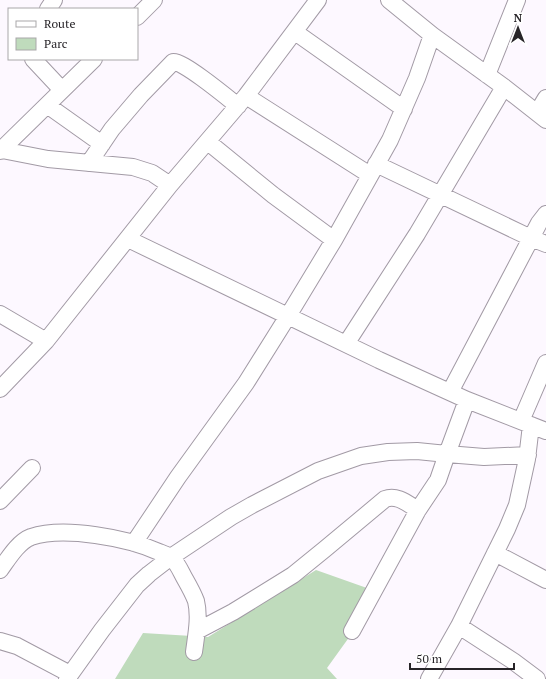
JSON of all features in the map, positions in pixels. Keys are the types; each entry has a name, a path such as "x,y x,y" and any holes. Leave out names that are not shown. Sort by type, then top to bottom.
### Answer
{"street":[{"path":"138,16 154,0"},
{"path":"0,389 46,341 170,185 242,101 318,0"},
{"path":"390,0 432,35 504,87 541,116 546,98"},
{"path":"487,75 517,0"},
{"path":"295,32 404,109"},
{"path":"134,543 178,477 246,383 334,240 373,170 404,109 432,35"},
{"path":"34,60 62,90"},
{"path":"1,151 93,60"},
{"path":"89,163 112,129 141,95 173,62 176,61 242,101 373,170 440,194 546,244"},
{"path":"346,344 417,234 504,87"},
{"path":"47,105 102,144"},
{"path":"208,142 278,199 334,240"},
{"path":"1,151 133,168 152,173 170,185"},
{"path":"450,392 539,223 546,214"},
{"path":"128,239 346,344 467,400 546,431"},
{"path":"0,314 46,341"},
{"path":"429,679 459,626 517,505 528,455 526,423 546,363"},
{"path":"352,631 418,510 438,480 467,400"},
{"path":"0,641 16,646 68,677 137,585 149,574 171,557 236,514 318,471 361,456 388,452 416,451 484,456 528,455"},
{"path":"0,501 32,468"},
{"path":"197,631 233,612 293,575 385,499 396,497 418,510"},
{"path":"1,567 24,541 31,537 45,535 100,535 134,543 171,557 177,564 196,602 197,631 194,652"},
{"path":"495,553 546,580"},
{"path":"459,626 513,661 537,679"}],"green space":[{"path":"316,570 381,593 327,668 337,679 115,679 143,633 208,637"}]}
